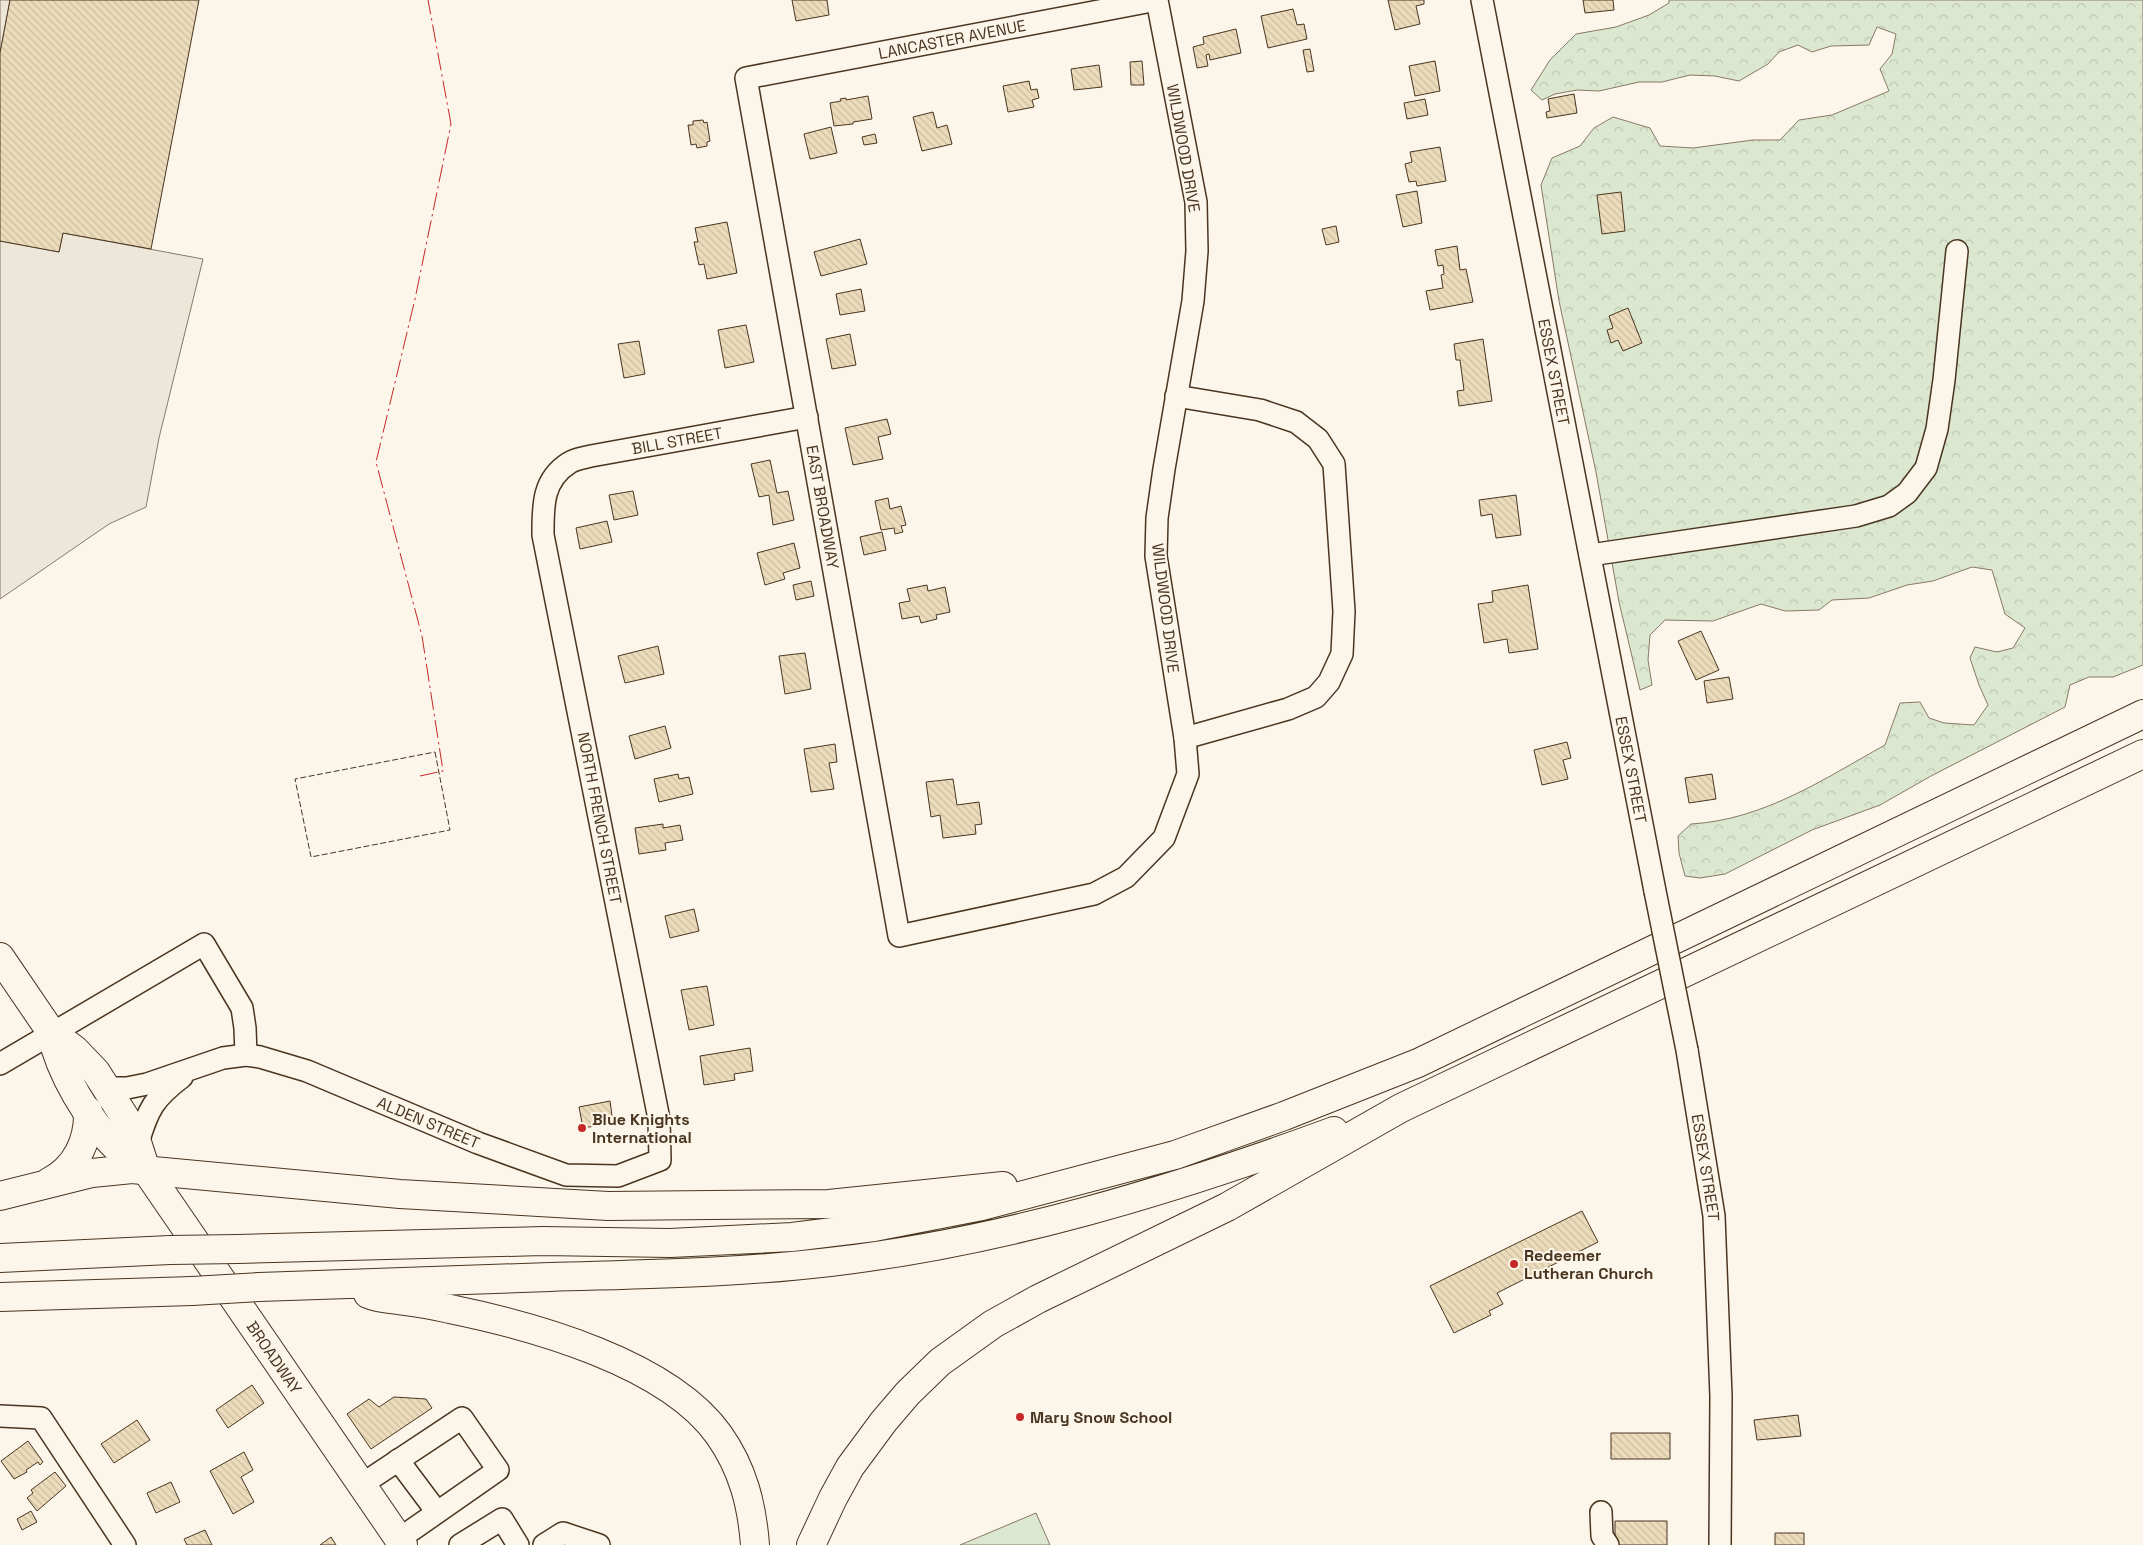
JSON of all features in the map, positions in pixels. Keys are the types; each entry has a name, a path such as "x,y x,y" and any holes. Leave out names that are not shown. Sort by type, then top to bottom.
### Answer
{"main road":[{"path":"0,1258 170,1250 542,1241 678,1242 792,1237 874,1227 939,1215 1047,1190 1175,1155 1284,1116 1418,1063 2143,714"},
{"path":"812,1545 837,1490 872,1436 924,1376 956,1349 1014,1312 1227,1207 1401,1108 2143,754"},
{"name":"BROADWAY","path":"0,957 51,1032 86,1061 107,1088 126,1116 138,1143 146,1170 401,1542"},
{"name":"BROADWAY","path":"51,1032 64,1072 88,1111 114,1146 146,1170"},
{"path":"0,1297 728,1272 833,1262 1005,1231 1071,1216 1267,1156 1401,1108"},
{"path":"39,1186 62,1174 77,1158 86,1138 88,1111"},
{"path":"0,1196 106,1171 146,1170 400,1194 608,1206 830,1204 997,1185 1047,1190"},
{"path":"344,1284 373,1296 450,1309 537,1331 604,1356 661,1383 694,1408 718,1434 737,1466 749,1498 755,1545"}],"street":[{"name":"LANCASTER AVENUE","path":"746,78 1158,0"},
{"name":"WILDWOOD DRIVE","path":"899,936 1094,894 1126,878 1164,838 1188,774 1185,738 1156,556 1157,518 1192,302 1197,251 1196,202 1158,0"},
{"name":"ESSEX STREET","path":"1482,0 1687,1050 1714,1216 1721,1396 1720,1545"},
{"name":"EAST BROADWAY","path":"746,78 899,936"},
{"path":"1590,555 1856,516 1889,506 1907,493 1926,468 1937,429 1957,251"},
{"path":"1176,396 1260,410 1296,422 1318,439 1334,464 1344,611 1342,654 1329,682 1316,697 1288,709 1185,738"},
{"name":"BILL STREET","path":"553,477 569,463 592,456 807,417"},
{"name":"NORTH FRENCH STREET","path":"553,477 543,503 543,535 659,1119 660,1160"},
{"path":"0,1064 51,1032 204,944 242,1008 246,1055"},
{"name":"ALDEN STREET","path":"107,1088 137,1086 223,1058 246,1055 260,1056 290,1065 478,1143 566,1175 618,1176 660,1160"},
{"name":"ALDEN STREET","path":"138,1143 146,1117 155,1100 170,1085 197,1067"},
{"path":"0,1416 41,1418 125,1545"},
{"path":"361,1484 462,1418 498,1470 437,1512 401,1542"},
{"path":"398,1460 437,1512"},
{"path":"1601,1512 1602,1536 1608,1545"},
{"path":"470,1542 502,1519 518,1545"},
{"path":"544,1545 563,1533 599,1545"}],"green space":[{"path":"1669,0 2143,0 2143,665 2113,677 2089,677 2070,685 2065,707 1931,776 1880,805 1812,830 1725,874 1700,878 1685,876 1679,853 1678,836 1691,824 1718,821 1768,806 1816,784 1885,745 1900,703 1920,702 1929,718 1944,723 1974,725 1988,705 1970,658 1975,647 1997,652 2013,648 2025,628 2005,614 1992,570 1972,567 1933,581 1907,585 1869,598 1832,600 1819,610 1785,611 1761,604 1713,621 1665,620 1650,635 1648,660 1652,685 1640,690 1619,602 1596,472 1559,301 1541,185 1552,158 1580,146 1594,128 1613,117 1650,128 1660,146 1693,148 1753,140 1780,140 1799,120 1832,115 1889,91 1880,69 1892,54 1896,34 1877,27 1869,45 1831,46 1812,52 1798,45 1779,52 1768,64 1739,81 1715,76 1690,75 1662,82 1639,82 1599,91 1577,90 1555,94 1542,100 1531,90 1550,60 1576,34 1616,27 1649,15 1669,3"},
{"path":"1036,1513 1050,1545 960,1545"}],"shaded area":[{"path":"0,0 10,0 0,53"},
{"path":"63,233 203,259 159,438 146,507 109,524 0,599 0,241 59,252"}],"building":[{"path":"10,0 199,0 151,249 63,233 59,252 0,241 0,53"},
{"path":"792,0 827,0 829,15 796,21"},
{"path":"1388,0 1424,0 1424,4 1416,6 1420,24 1395,30"},
{"path":"1583,0 1613,0 1614,10 1585,13"},
{"path":"1293,9 1297,25 1304,24 1307,39 1268,48 1261,16"},
{"path":"1236,29 1241,53 1210,60 1209,54 1206,55 1208,66 1197,68 1193,47 1204,44 1203,37"},
{"path":"1310,49 1314,71 1307,72 1303,50"},
{"path":"1142,61 1144,85 1131,85 1130,62"},
{"path":"1435,61 1440,91 1415,96 1409,66"},
{"path":"1099,65 1102,87 1074,90 1071,69"},
{"path":"1029,81 1031,90 1037,89 1039,98 1032,100 1034,107 1008,112 1003,86"},
{"path":"1574,94 1577,113 1547,118 1546,112 1550,111 1548,99"},
{"path":"868,96 872,119 834,126 830,103 841,101 840,99 846,98 846,100"},
{"path":"1425,99 1428,115 1407,119 1404,103"},
{"path":"933,112 937,128 947,125 952,144 922,151 913,117"},
{"path":"703,120 704,123 707,122 710,141 707,142 707,146 697,148 696,144 691,145 688,125 693,125 693,121"},
{"path":"831,127 837,153 810,159 804,134"},
{"path":"875,134 877,143 864,145 862,137"},
{"path":"1440,147 1446,181 1417,186 1416,181 1409,182 1405,164 1412,162 1410,152"},
{"path":"1417,191 1422,223 1403,227 1396,195"},
{"path":"1621,192 1625,231 1602,234 1597,195"},
{"path":"727,222 737,273 707,279 704,264 699,265 694,242 698,242 695,228"},
{"path":"1336,226 1339,242 1326,245 1322,229"},
{"path":"860,239 867,264 821,276 814,252"},
{"path":"1457,246 1460,270 1466,269 1473,302 1430,310 1426,291 1443,288 1441,275 1444,274 1443,265 1438,266 1435,250"},
{"path":"861,289 865,311 840,315 836,294"},
{"path":"1628,308 1642,343 1623,351 1618,340 1611,343 1607,330 1613,328 1609,316"},
{"path":"746,325 754,362 725,368 718,330"},
{"path":"850,334 856,365 832,369 826,339"},
{"path":"1483,339 1492,401 1459,406 1457,391 1464,390 1460,360 1456,360 1454,344"},
{"path":"639,341 645,374 624,378 618,344"},
{"path":"887,419 891,434 878,437 883,459 853,465 845,428"},
{"path":"770,460 777,493 788,491 794,520 773,525 769,495 759,497 751,464"},
{"path":"633,491 638,515 614,520 609,495"},
{"path":"1516,495 1521,535 1496,538 1492,514 1481,516 1479,500"},
{"path":"888,498 890,509 901,506 906,525 901,526 903,532 895,534 894,528 881,530 875,501"},
{"path":"607,521 612,542 580,549 576,528"},
{"path":"882,532 886,550 864,555 860,537"},
{"path":"794,543 800,568 783,573 785,579 765,585 757,553"},
{"path":"811,581 814,596 796,600 793,585"},
{"path":"927,585 928,591 945,587 950,612 936,615 937,619 921,623 919,616 902,619 899,603 910,601 907,589"},
{"path":"1528,585 1538,649 1509,653 1507,639 1484,643 1478,604 1493,602 1492,591"},
{"path":"1701,631 1719,670 1696,680 1678,641"},
{"path":"658,646 664,674 625,683 618,656"},
{"path":"805,653 811,689 785,694 779,656"},
{"path":"1729,677 1733,699 1707,703 1704,681"},
{"path":"665,726 671,748 635,759 629,736"},
{"path":"1567,742 1571,758 1563,760 1568,779 1542,785 1534,750"},
{"path":"835,744 837,762 829,763 834,789 811,792 804,749"},
{"path":"678,774 679,779 689,777 693,794 659,802 654,779"},
{"path":"1712,774 1716,799 1689,803 1685,778"},
{"path":"953,779 957,805 979,802 982,824 975,825 976,834 943,838 940,815 931,817 926,782"},
{"path":"663,824 663,828 680,825 683,840 665,843 666,850 639,854 635,828"},
{"path":"694,909 699,931 670,938 665,916"},
{"path":"707,986 714,1025 689,1030 681,990"},
{"path":"750,1048 753,1071 734,1074 735,1080 704,1085 700,1056"},
{"path":"610,1101 613,1123 583,1128 579,1107"},
{"name":"Redeemer Lutheran Church","path":"1582,1211 1598,1242 1497,1293 1503,1304 1489,1311 1491,1315 1454,1333 1430,1286"},
{"path":"252,1385 264,1403 228,1428 216,1410"},
{"path":"394,1397 426,1399 432,1408 371,1449 347,1414 369,1399 379,1407"},
{"path":"1798,1415 1801,1436 1757,1440 1754,1420"},
{"path":"137,1420 150,1440 114,1463 101,1444"},
{"path":"1611,1433 1670,1433 1670,1459 1611,1459"},
{"path":"28,1441 43,1462 40,1465 38,1462 26,1470 27,1472 14,1479 1,1461"},
{"path":"244,1452 253,1470 241,1477 254,1502 233,1514 210,1471"},
{"path":"55,1472 66,1486 37,1511 27,1498 33,1493 31,1490"},
{"path":"171,1482 180,1502 156,1513 147,1493"},
{"path":"31,1511 37,1522 22,1530 17,1519"},
{"path":"1615,1521 1667,1521 1667,1545 1615,1545"},
{"path":"205,1530 212,1545 187,1545 184,1539"},
{"path":"1775,1533 1804,1533 1804,1545 1775,1545"},
{"path":"331,1537 336,1545 320,1545"}],"fence":[{"path":"435,752 450,830 311,857 295,779 435,752"}],"power":[{"path":"420,776 443,771 422,636 376,462 415,299 451,124 428,0"}],"place":[{"name":"Blue Knights International","path":"582,1128"},
{"name":"Redeemer Lutheran Church","path":"1514,1264"},
{"name":"Mary Snow School","path":"1020,1417"}]}
